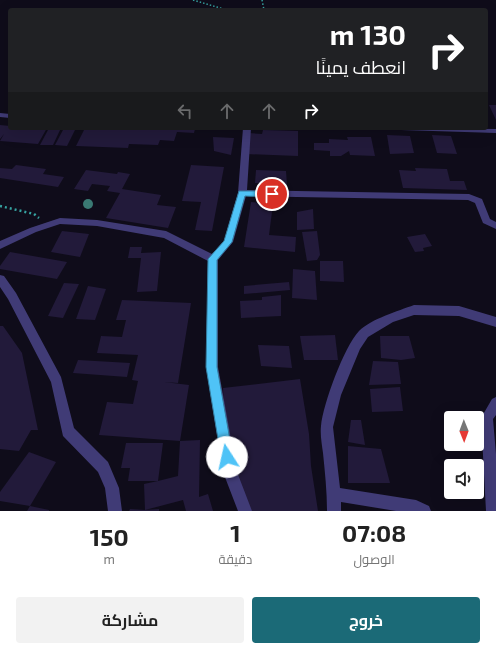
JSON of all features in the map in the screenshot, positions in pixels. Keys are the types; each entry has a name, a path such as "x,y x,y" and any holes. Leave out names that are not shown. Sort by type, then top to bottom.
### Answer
{"street":[{"path":"245,511 230,472 212,367 213,259 228,242 242,193 247,130"},
{"path":"464,130 496,131"},
{"path":"242,193 469,197 479,200 486,221 496,226"},
{"path":"0,245 33,230 60,221 97,223 166,235 213,259"},
{"path":"0,279 12,296 57,381 68,431 104,466 112,488 115,511"},
{"path":"334,511 334,494 327,427 335,395 355,346 364,334 389,319 414,310 459,311 496,322"},
{"path":"493,511 487,418 496,403"},
{"path":"334,494 416,507 424,511"}],"path":[{"path":"193,0 220,8"},
{"path":"0,206 34,214 49,225"}],"building":[{"path":"489,105 496,105 496,120"},
{"path":"0,125 8,126 8,130 46,130 38,144 0,141 4,134 0,139"},
{"path":"48,130 60,130 53,145 40,145"},
{"path":"63,130 75,130 67,146 55,145"},
{"path":"84,130 195,130 194,133 177,132 174,141 160,140 158,145 129,144 128,148 76,146"},
{"path":"263,130 298,131 298,156 246,154 248,133 262,134"},
{"path":"387,135 410,136 414,153 390,154"},
{"path":"432,135 451,136 457,154 437,153"},
{"path":"213,137 234,138 231,155 214,151"},
{"path":"347,137 371,137 375,156 350,155 349,151 341,156 330,156 330,151 314,150 314,143 329,143 329,139 348,140"},
{"path":"16,165 46,169 43,174 64,177 58,187 0,178 0,168 12,169"},
{"path":"191,165 224,167 212,231 195,230 201,202 182,201"},
{"path":"415,168 447,169 450,181 464,181 467,190 403,188 399,170 416,171"},
{"path":"86,170 130,174 122,189 161,195 157,205 176,207 168,228 106,218 120,193 107,191 110,186 92,184 88,191 74,189"},
{"path":"256,170 286,171 287,185 255,183"},
{"path":"251,202 273,204 269,235 296,237 295,252 244,247"},
{"path":"313,209 314,229 297,230 297,212"},
{"path":"62,231 89,234 80,257 51,252"},
{"path":"317,231 320,255 317,260 307,261 302,232"},
{"path":"425,234 432,246 423,248 424,251 415,252 407,237"},
{"path":"130,247 142,247 141,253 161,252 157,291 137,292 141,258 128,258"},
{"path":"10,252 67,262 57,279 0,269 0,266"},
{"path":"320,261 343,261 344,282 320,281"},
{"path":"293,269 315,271 317,300 292,298"},
{"path":"289,282 290,290 244,294 244,286"},
{"path":"64,283 79,284 63,318 48,316"},
{"path":"88,286 106,289 95,320 76,319"},
{"path":"281,295 281,316 241,318 240,301 262,300 262,297"},
{"path":"122,300 191,303 178,383 164,382 189,385 180,441 99,435 107,402 133,404 138,381 132,380 138,355 97,353 101,336 122,337 126,320 116,320"},
{"path":"0,326 3,326 22,353 38,430 31,430 19,451 0,449"},
{"path":"335,335 338,360 304,360 300,336"},
{"path":"380,336 409,336 415,358 401,360 381,358"},
{"path":"258,345 289,346 292,368 261,366"},
{"path":"78,360 130,363 127,377 73,373"},
{"path":"373,361 398,362 401,384 369,385"},
{"path":"300,379 309,434 311,466 318,511 250,511 234,471 224,413 223,388"},
{"path":"400,387 403,411 372,412 370,389"},
{"path":"351,420 361,420 365,445 348,442"},
{"path":"200,440 199,497 208,494 213,511 186,511 183,500 145,510 144,484 178,476 180,441"},
{"path":"126,443 163,443 158,481 128,481 130,468 121,468"},
{"path":"348,446 381,449 390,483 348,483"},
{"path":"29,452 56,462 30,506 0,501 0,492"},
{"path":"30,506 49,510 49,511 27,511"},
{"path":"130,509 159,509 159,511 129,511"}],"route":[{"path":"227,457 212,367 213,259 228,242 242,193 272,194"}]}
